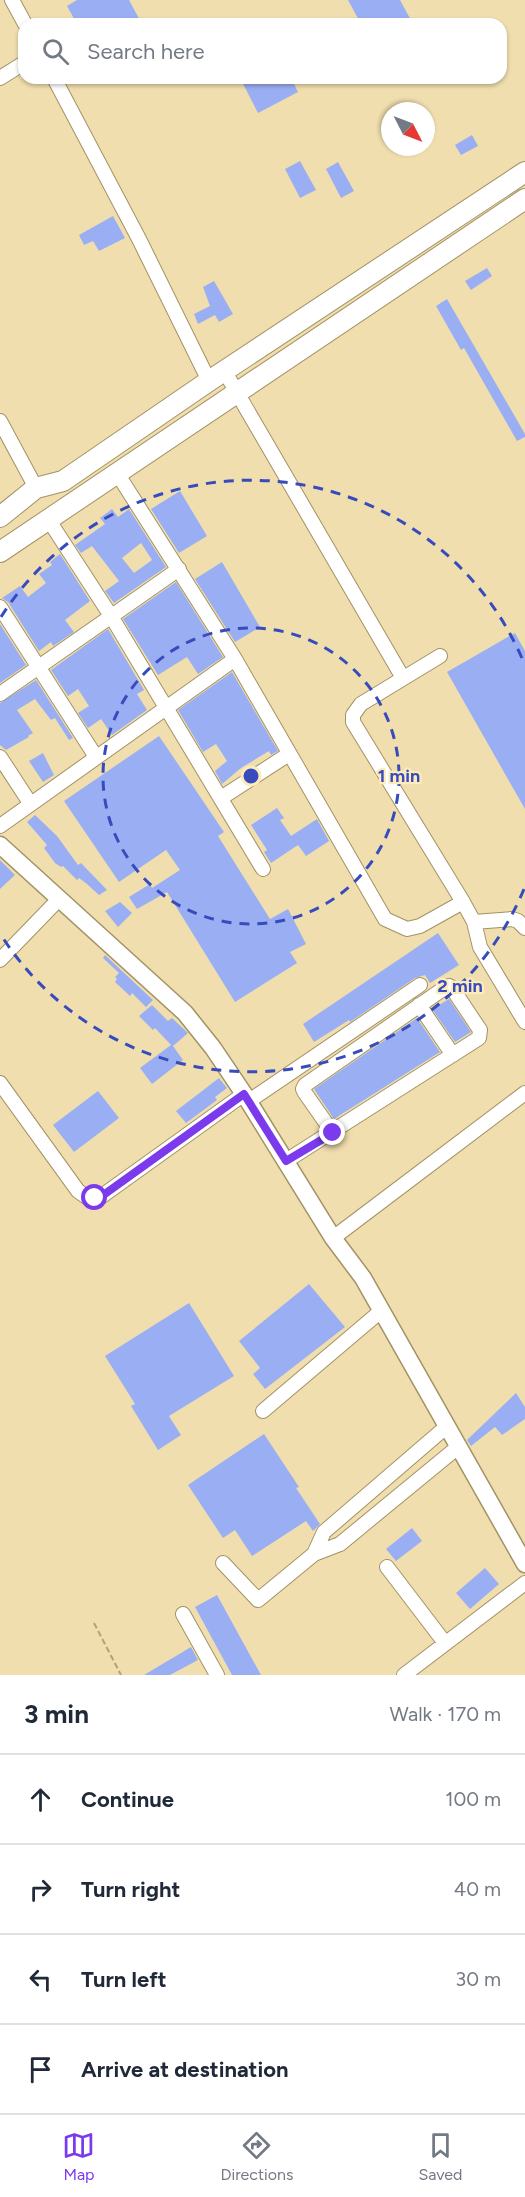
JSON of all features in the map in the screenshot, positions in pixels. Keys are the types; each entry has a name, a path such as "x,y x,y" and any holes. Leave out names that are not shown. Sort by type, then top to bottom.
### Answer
{"highway":[{"path":"0,517 36,489 63,481 525,172"},
{"path":"0,552 525,199"}],"main road":[{"path":"0,845 185,1013 213,1048 333,1238 363,1278 525,1564"}],"street":[{"path":"12,0 22,18"},
{"path":"0,78 18,67"},
{"path":"57,84 139,239 217,377 236,393 404,678"},
{"path":"0,421 36,489"},
{"path":"117,473 235,659 385,919 407,929 420,926 463,902"},
{"path":"48,519 111,616 263,869"},
{"path":"0,694 179,569"},
{"path":"0,607 96,757"},
{"path":"440,656 361,704 353,715 353,722 463,902 474,922 480,947 525,1022"},
{"path":"0,826 235,659"},
{"path":"220,798 289,754"},
{"path":"0,757 30,803"},
{"path":"0,960 59,899"},
{"path":"474,922 512,919 524,925"},
{"path":"0,1083 78,1191 88,1198 102,1196 246,1098 420,985"},
{"path":"286,1161 333,1133 479,1038 480,1030 449,986 305,1084 303,1089 305,1094 333,1133"},
{"path":"419,1005 453,1055"},
{"path":"333,1238 525,1093"},
{"path":"263,1411 381,1311"},
{"path":"314,1554 324,1532 446,1427"},
{"path":"223,1563 258,1600 314,1554 340,1544 458,1447"},
{"path":"387,1567 445,1642"},
{"path":"404,1675 525,1583"},
{"path":"183,1614 217,1675"}],"path":[{"path":"94,1623 122,1675"}],"building":[{"path":"77,0 129,0 139,18 74,18 67,6"},
{"path":"348,0 400,0 410,18 358,18"},
{"path":"243,84 294,84 298,92 258,113"},
{"path":"472,135 478,146 461,155 455,145"},
{"path":"300,161 316,190 300,198 285,169"},
{"path":"338,162 354,191 341,198 326,169"},
{"path":"113,216 125,238 99,251 93,241 84,245 79,235"},
{"path":"487,268 492,276 471,290 465,281"},
{"path":"214,281 233,314 219,322 215,315 198,324 194,314 210,306 203,287"},
{"path":"447,299 525,437 517,441 464,348 461,350 436,306"},
{"path":"180,491 207,536 179,553 151,509"},
{"path":"112,509 118,517 129,509 166,567 114,603 105,591 119,581 92,546 81,553 75,545 105,524 100,518","holes":["141,543 152,560 134,573 122,558"]},
{"path":"60,554 90,601 65,620 74,632 53,646 51,642 39,651 8,602 2,598 20,586 28,597 46,583 39,574 52,565 50,562"},
{"path":"222,562 260,627 235,642 195,579"},
{"path":"176,582 223,657 198,674 187,657 158,675 123,619"},
{"path":"0,624 26,665 0,683"},
{"path":"108,629 144,690 137,694 147,710 112,735 101,719 88,728 78,713 89,706 78,689 68,696 51,670"},
{"path":"515,633 525,651 525,809 447,672"},
{"path":"232,672 278,751 271,755 269,751 241,768 222,784 215,771 227,761 216,744 203,752 178,710"},
{"path":"36,680 73,738 69,740 55,718 51,720 35,699 17,710 33,733 6,750 0,745 0,703"},
{"path":"159,736 224,832 218,836 270,919 288,909 306,944 290,952 297,963 235,1002 167,892 137,909 129,897 150,884 152,888 180,870 166,850 119,882 64,801"},
{"path":"43,753 54,775 43,782 29,761"},
{"path":"277,808 284,818 280,820 291,836 317,819 329,841 306,856 298,845 271,863 264,852 267,850 251,825"},
{"path":"35,815 57,836 78,865 81,863 107,890 99,895 79,878 77,880 63,866 55,863 44,848 47,845 27,822"},
{"path":"0,860 15,875 0,889"},
{"path":"120,902 132,913 118,927 105,911"},
{"path":"438,933 459,965 430,983 425,975 415,978 350,1022 349,1020 314,1042 303,1024"},
{"path":"105,955 153,1000 146,1007 132,993 130,996 115,982 117,979 115,977 119,973 103,958"},
{"path":"449,999 471,1032 455,1042 432,1009"},
{"path":"152,1005 168,1021 172,1018 188,1033 173,1046 183,1060 152,1084 140,1068 171,1045 155,1028 153,1030 139,1016"},
{"path":"417,1018 440,1052 334,1119 314,1089"},
{"path":"219,1078 227,1088 215,1097 217,1100 186,1123 176,1111"},
{"path":"98,1091 119,1118 74,1152 53,1125"},
{"path":"309,1284 345,1327 265,1389 253,1374 260,1368 239,1341"},
{"path":"189,1303 234,1376 169,1416 181,1435 158,1450 131,1406 135,1404 105,1356"},
{"path":"516,1393 525,1407 525,1419 502,1435 495,1427 471,1446 467,1440"},
{"path":"264,1434 320,1524 313,1531 306,1521 252,1556 235,1530 223,1538 188,1485"},
{"path":"412,1528 422,1541 396,1561 386,1549"},
{"path":"485,1568 499,1584 470,1609 456,1593"},
{"path":"217,1595 261,1675 232,1675 195,1607"},
{"path":"191,1647 198,1660 170,1675 144,1675"}],"route":[{"path":"95,1198 102,1196 244,1094 286,1161 333,1133"}]}
